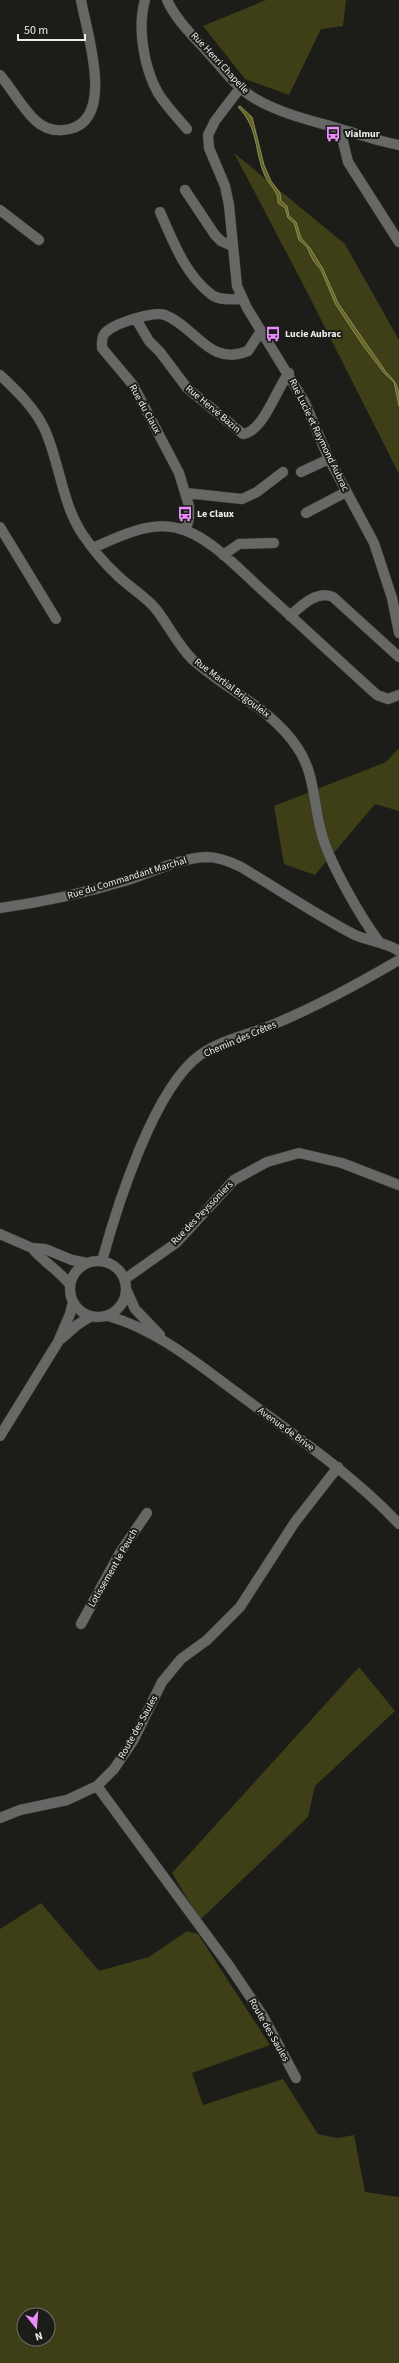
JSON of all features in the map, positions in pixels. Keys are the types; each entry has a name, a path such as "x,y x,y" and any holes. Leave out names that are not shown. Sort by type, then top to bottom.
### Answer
{"street":[{"path":"0,75 35,121 47,129 59,131 73,128 84,120 92,108 96,79 93,53 81,0"},
{"path":"145,0 142,27 152,77 158,92 167,106 187,129"},
{"name":"Rue Henri Chapelle","path":"167,0 171,9 200,44 240,88 253,98 274,108 382,142 399,145"},
{"name":"Rue Lucie et Raymond Aubrac","path":"240,88 215,121 208,135 210,148 226,192 237,286 242,299 289,373 304,401 329,459 377,550 392,598 399,633"},
{"path":"340,129 348,162 399,242"},
{"path":"185,190 215,235 221,241 232,246"},
{"path":"0,210 39,240"},
{"path":"160,212 183,261 193,274 213,295 230,300 242,299"},
{"name":"Rue du Claux","path":"186,530 189,518 186,493 179,473 133,385 102,348 101,340 105,333 136,319 156,313 166,315 182,325 212,351 234,355 248,351 262,331"},
{"name":"Rue Hervé Bazin","path":"136,319 149,341 160,352 187,388 243,434 250,433 258,426 280,385 289,373"},
{"name":"Rue Martial Brigouleix","path":"0,375 34,411 44,428 69,507 83,535 93,548 115,574 133,587 155,608 170,632 192,658 271,717 297,746 309,768 321,833 356,906 380,943"},
{"path":"301,472 329,459"},
{"path":"186,493 242,499 257,492 283,472"},
{"path":"306,513 346,492"},
{"path":"0,527 56,619"},
{"path":"93,548 137,531 158,527 176,527 186,530 223,555 377,695 388,699 399,695"},
{"path":"223,555 239,544 274,543"},
{"path":"290,616 313,598 328,595 333,597 399,657"},
{"name":"Rue du Commandant Marchal","path":"0,908 63,898 149,874 191,859 208,857 226,860 241,867 336,925 356,935 393,947 399,951"},
{"name":"Chemin des Crêtes","path":"102,1261 127,1183 158,1109 176,1079 187,1066 200,1054 214,1047 288,1018 399,960"},
{"name":"Rue des Peyssoniers","path":"125,1279 176,1243 234,1180 267,1162 299,1153 342,1163 399,1185"},
{"path":"0,1234 32,1248 45,1249 72,1260 87,1263 102,1261 112,1264 120,1270 125,1279 127,1291 135,1309 167,1342"},
{"path":"0,1436 58,1342 70,1314 73,1302 70,1285 60,1271 39,1257 32,1248"},
{"path":"70,1285 76,1272 87,1263"},
{"path":"108,1316 117,1310 124,1302 127,1291"},
{"path":"73,1302 80,1311 91,1316 108,1316 129,1322 167,1342"},
{"path":"58,1342 77,1325 91,1316"},
{"name":"Avenue de Brive","path":"167,1342 338,1467 399,1524"},
{"name":"Route des Saules","path":"296,2078 263,2016 230,1967 96,1786 114,1769 133,1741 162,1682 181,1659 207,1640 240,1607 295,1522 338,1467"},
{"name":"Lotissement le Peuch","path":"81,1624 121,1551 147,1513"},
{"path":"0,1818 20,1810 66,1800 96,1786"}],"shaded area":[{"path":"266,0 346,0 343,26 321,29 289,95 245,79 203,26"},
{"path":"240,106 252,117 264,165 271,181 280,193 281,201 287,206 289,216 296,222 301,238 310,248 323,269 338,303 386,372 394,380 398,391 399,406 394,382 384,373 362,344 336,305 321,270 313,260 307,247 299,240 294,223 288,218 285,208 278,203 277,195 265,176 250,123 238,107"},
{"path":"234,153 345,244 399,340 399,474 304,286"},
{"path":"399,748 399,811 375,804 315,875 284,864 274,806 386,762"},
{"path":"359,1667 395,1711 315,1786 308,1817 200,1920 172,1873"},
{"path":"41,1903 99,1971 149,1957 187,1931 198,1934 270,2045 192,2073 203,2105 283,2079 318,2134 337,2138 354,2135 365,2192 399,2197 399,2363 0,2363 0,1929"}],"place":[{"name":"Vialmur","path":"333,134"},
{"name":"Lucie Aubrac","path":"273,334"},
{"name":"Le Claux","path":"185,514"}]}
